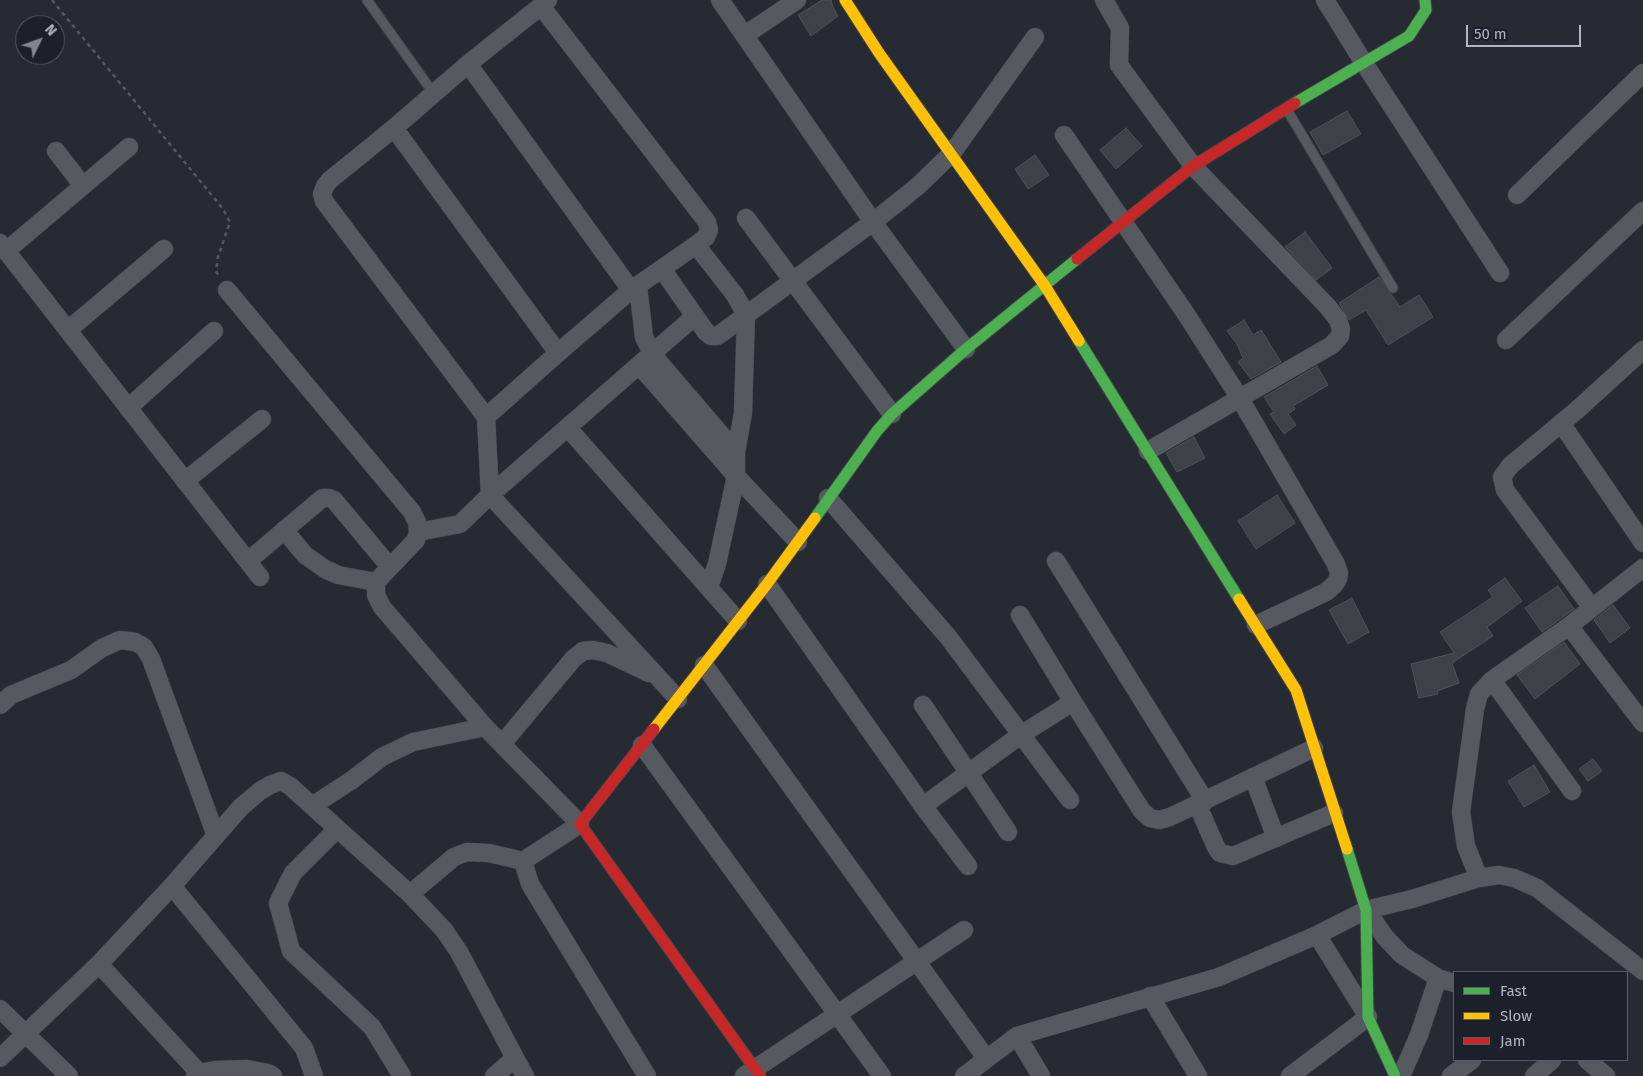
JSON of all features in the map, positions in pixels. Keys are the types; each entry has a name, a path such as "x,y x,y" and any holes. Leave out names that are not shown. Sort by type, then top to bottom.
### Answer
{"street":[{"path":"720,0 873,222 966,350"},
{"path":"745,35 797,0"},
{"path":"845,0 879,52 952,152 1045,286 1296,690 1366,910 1368,1017"},
{"path":"1104,0 1120,28 1119,65 1192,166 1328,307 1338,320 1341,329 1340,336 1332,345 1148,451"},
{"path":"1325,0 1500,273"},
{"path":"410,894 454,857 467,852 490,853 523,861 580,824 738,621 798,542 877,431 892,414 966,350 1192,166 1409,36 1426,10 1425,0"},
{"path":"486,417 635,288 706,237 709,230 708,222 544,3 330,180 324,186 322,194 324,200 486,417 490,495 678,699"},
{"path":"662,269 706,332 712,336 717,336 873,222 918,186 952,152 1035,37"},
{"path":"468,64 635,288 644,336 645,359 736,476 798,542"},
{"path":"1517,195 1643,73"},
{"path":"394,128 558,354"},
{"path":"1064,135 1186,314 1239,397 1336,564 1339,573 1334,586 1326,592 1256,625"},
{"path":"129,147 83,186 3,247 260,577"},
{"path":"56,151 83,186"},
{"path":"1506,340 1643,211"},
{"path":"746,218 892,414"},
{"path":"696,244 736,295 746,314 743,413 736,452 736,476 717,564 709,587"},
{"path":"68,330 164,249"},
{"path":"227,290 412,512 417,522 418,532 416,540 376,582 376,595 382,607 485,727 580,824 753,1074 836,1014 964,930"},
{"path":"418,532 460,524 490,495 696,316"},
{"path":"128,408 214,331"},
{"path":"645,359 736,452"},
{"path":"1592,608 1505,490 1502,477 1510,466 1641,359"},
{"path":"185,481 262,419"},
{"path":"1561,423 1643,543"},
{"path":"568,428 738,621"},
{"path":"248,561 319,501 323,498 329,498 334,500 390,567"},
{"path":"828,498 950,638 1070,800"},
{"path":"284,530 304,555 325,569 338,576 376,582"},
{"path":"1056,561 1201,802 1216,848 1220,853 1233,856 1334,813"},
{"path":"1479,878 1466,846 1461,812 1475,709 1479,694 1492,680 1569,626 1643,568"},
{"path":"766,584 923,806 968,866"},
{"path":"1020,616 1142,811 1150,818 1159,820 1170,817 1314,748"},
{"path":"1569,626 1643,723"},
{"path":"0,705 11,695 72,670 102,648 120,640 135,642 144,647 152,658 216,836"},
{"path":"502,744 573,659 583,651 593,650 607,653 656,676"},
{"path":"704,665 986,1058"},
{"path":"1492,680 1572,791"},
{"path":"923,806 1022,734 1073,702"},
{"path":"923,705 1008,832"},
{"path":"312,806 352,780 382,757 413,742 485,727"},
{"path":"642,745 882,1076"},
{"path":"1253,777 1276,838"},
{"path":"0,1058 99,964 242,807 260,791 281,781 290,786 410,894 444,930 460,952 525,1076"},
{"path":"337,829 293,873 278,903 291,951 372,1028 402,1076"},
{"path":"523,861 530,884 647,1076"},
{"path":"964,1076 1018,1036 1219,977 1317,935 1366,910 1412,899 1479,878 1499,875 1514,878 1538,888 1643,971"},
{"path":"172,886 304,1048 314,1076"},
{"path":"1366,910 1402,955 1446,981 1401,1076"},
{"path":"1317,935 1368,1017 1395,1076"},
{"path":"99,964 199,1075 215,1070 247,1069 268,1073 273,1076"},
{"path":"1150,996 1198,1076"},
{"path":"0,1008 69,1076"},
{"path":"1290,1076 1368,1017"},
{"path":"1018,1036 1041,1076"},
{"path":"494,1076 515,1058"},
{"path":"1451,1076 1471,1061"},
{"path":"1534,1076 1551,1061"},
{"path":"1588,1061 1606,1076"}],"lane":[{"path":"368,0 434,94"},
{"path":"1286,108 1393,288"}],"path":[{"path":"52,0 223,209 230,222 218,257 216,271 227,290"}],"building":[{"path":"822,0 831,0 838,16 811,36 798,15"},
{"path":"1347,111 1361,134 1323,155 1310,132"},
{"path":"1126,128 1142,146 1116,169 1100,150"},
{"path":"1035,155 1049,175 1028,189 1015,169"},
{"path":"1305,232 1332,268 1316,280 1285,247"},
{"path":"1379,277 1400,307 1419,295 1433,317 1388,345 1366,310 1349,320 1339,303"},
{"path":"1244,320 1253,335 1261,330 1281,362 1251,379 1238,362 1243,358 1237,344 1227,331"},
{"path":"1317,366 1328,385 1293,406 1295,409 1288,414 1296,425 1284,434 1270,414 1274,412 1264,397"},
{"path":"1194,437 1205,458 1177,472 1166,453"},
{"path":"1277,495 1295,523 1256,549 1238,521"},
{"path":"1505,578 1522,601 1487,627 1493,636 1452,663 1459,683 1437,691 1438,694 1419,698 1411,664 1454,653 1440,632 1493,597 1488,590"},
{"path":"1558,586 1574,609 1542,632 1525,608"},
{"path":"1352,598 1369,632 1348,644 1329,610"},
{"path":"1613,605 1630,628 1610,643 1594,620"},
{"path":"1564,642 1580,664 1535,699 1517,675"},
{"path":"1593,759 1602,771 1588,781 1579,769"},
{"path":"1534,765 1550,792 1524,807 1508,781"}],"traffic: fast":[{"path":"1295,103 1409,36 1426,10 1425,0"},
{"path":"815,518 877,431 892,414 966,349 1077,259"},
{"path":"1079,341 1239,599"},
{"path":"1347,849 1366,910 1368,1017 1395,1076"}],"traffic: slow":[{"path":"845,0 879,53 1045,286 1079,341"},
{"path":"654,729 767,584 815,518"},
{"path":"1239,599 1296,690 1347,849"}],"traffic: jam":[{"path":"1077,259 1193,166 1295,103"},
{"path":"654,729 580,824 760,1076"}]}
